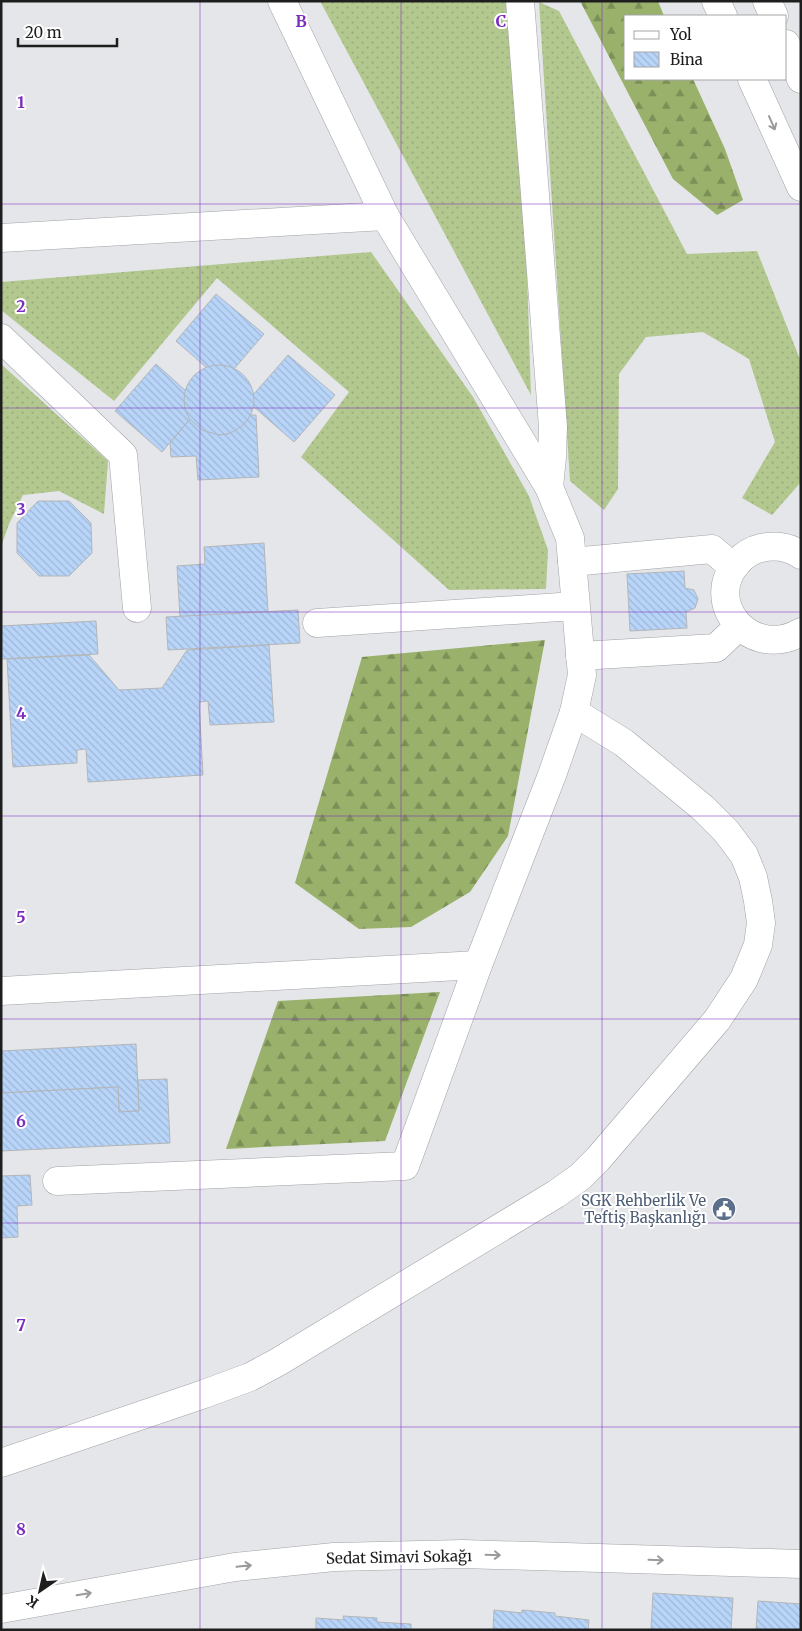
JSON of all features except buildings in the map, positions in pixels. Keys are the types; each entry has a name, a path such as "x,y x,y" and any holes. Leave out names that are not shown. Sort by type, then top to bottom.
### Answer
{"street":[{"path":"57,1181 405,1166 478,965 552,775 574,712 582,675 570,538 548,486 385,216 282,1"},
{"path":"520,1 552,427 552,456 548,486"},
{"path":"716,1 723,15"},
{"path":"767,1 774,15"},
{"path":"787,46 801,78"},
{"path":"752,80 801,187"},
{"path":"1,238 385,216"},
{"path":"1,338 123,455 137,608"},
{"path":"800,552 785,547 770,546 756,549 743,556 733,567 727,581 726,596 730,612 739,626 752,636 768,640 784,640 801,632"},
{"path":"572,562 712,549 733,567"},
{"path":"317,623 575,606"},
{"path":"580,656 716,648 739,626"},
{"path":"1,1463 250,1377 556,1194 580,1177 598,1159 717,1020 744,979 758,946 761,923 758,901 753,877 744,855 726,831 703,808 624,743 574,712"},
{"path":"1,991 478,965"},
{"name":"Sedat Simavi Sokağı","path":"1,1609 235,1567 334,1557 463,1554 801,1564"}],"green space":[{"path":"320,1 518,1 531,395"},
{"path":"580,1 658,1 664,15 624,15 624,80 693,80 725,149 743,200 717,215 673,179"},
{"path":"539,2 559,11 687,254 757,251 801,362 801,482 772,515 742,498 775,442 749,359 703,332 646,337 619,374 618,489 604,510 570,481"},
{"path":"371,252 473,397 529,496 548,550 546,589 449,590 301,457 349,392 217,278 114,401 1,310 1,282"},
{"path":"1,364 108,461 104,514 59,491 23,495 9,524 1,547"},
{"path":"545,640 508,836 470,892 411,927 359,929 295,883 362,657"},
{"path":"440,992 385,1141 226,1149 278,1001"}],"place":[{"name":"SGK Rehberlik Ve Teftiş Başkanlığı","path":"724,1209"}]}
